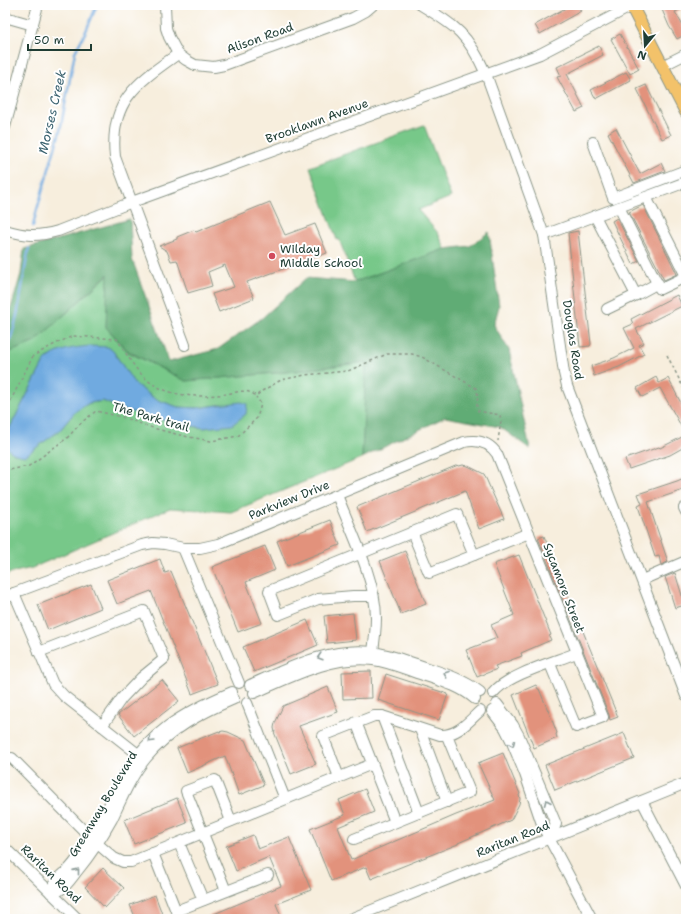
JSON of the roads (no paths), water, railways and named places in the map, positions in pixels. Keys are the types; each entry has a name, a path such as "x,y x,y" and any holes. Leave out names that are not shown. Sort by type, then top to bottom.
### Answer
{"main road":[{"path":"631,6 686,112"}],"street":[{"path":"5,124 38,5"},
{"path":"165,5 166,28 178,54 139,82 125,100 117,121 114,139 114,157 185,345"},
{"name":"Alison Road","path":"178,54 195,65 204,67 224,65 353,18 366,11 373,5"},
{"name":"Douglas Road","path":"421,5 454,26 462,33 474,49 486,74 544,234 567,386 686,696"},
{"name":"Brooklawn Avenue","path":"5,230 34,236 48,234 540,54 631,6"},
{"path":"5,17 33,25"},
{"path":"662,66 686,54"},
{"path":"593,142 613,198 686,170"},
{"path":"544,234 686,182"},
{"path":"619,207 660,289 684,278 685,274 646,197"},
{"path":"595,216 636,294"},
{"path":"607,309 658,283"},
{"name":"Parkview Drive","path":"5,599 14,593 142,545 153,543 183,548 200,548 218,544 464,442 473,440 492,447 497,454 529,533"},
{"path":"337,495 368,575 373,596 376,618 373,656"},
{"path":"373,596 318,599 278,615 269,591 457,514 474,555"},
{"path":"412,532 429,573 529,533"},
{"name":"Sycamore Street","path":"529,533 603,717 576,728 550,664"},
{"path":"183,548 239,683"},
{"path":"642,580 686,561"},
{"path":"14,593 53,684 64,696 142,757"},
{"path":"39,652 144,611 164,658 142,677 122,698 102,726"},
{"path":"252,689 314,659 332,653 347,651 373,656 384,654 446,674 460,680 478,696"},
{"path":"493,693 508,680 576,653"},
{"path":"244,682 252,689 252,699 247,703 240,703 233,696 234,686 239,683 244,682"},
{"path":"486,691 493,693 497,698 494,708 486,713 480,711 476,706 478,696 486,691"},
{"name":"Greenway Boulevard","path":"51,893 60,891 75,874 95,841 111,820 142,757 159,732 176,719 199,706 233,696"},
{"path":"247,703 285,799"},
{"path":"494,708 513,725 540,788 546,798 556,824 550,838"},
{"path":"494,708 511,740 525,774 543,827 592,919"},
{"path":"339,777 323,736 356,722 374,716 382,716 440,736 447,736 460,729 480,711"},
{"path":"382,716 419,813"},
{"path":"356,722 395,822"},
{"path":"420,729 447,802"},
{"path":"354,839 470,792 447,736"},
{"path":"12,758 95,841 114,858 123,862 131,862 372,764"},
{"path":"226,891 186,791 215,780 231,822"},
{"name":"Raritan Road","path":"350,919 686,783"},
{"path":"530,792 540,788"},
{"path":"642,801 686,886"},
{"path":"179,843 203,900"},
{"name":"Raritan Road","path":"5,848 78,919"},
{"path":"153,853 176,911 268,875"}],"water":[{"path":"90,346 108,347 113,351 134,383 155,399 178,407 197,408 241,402 247,404 246,414 232,425 204,428 175,423 124,410 103,401 89,403 75,412 60,430 25,456 10,451 6,446 5,437 44,362 59,352"}],"waterway":[{"name":"Morses Creek","path":"33,226 60,131 75,52 97,5"},
{"name":"Morses Creek","path":"5,353 17,315 29,248"}],"place":[{"name":"Wilday Middle School","path":"272,256"}]}
